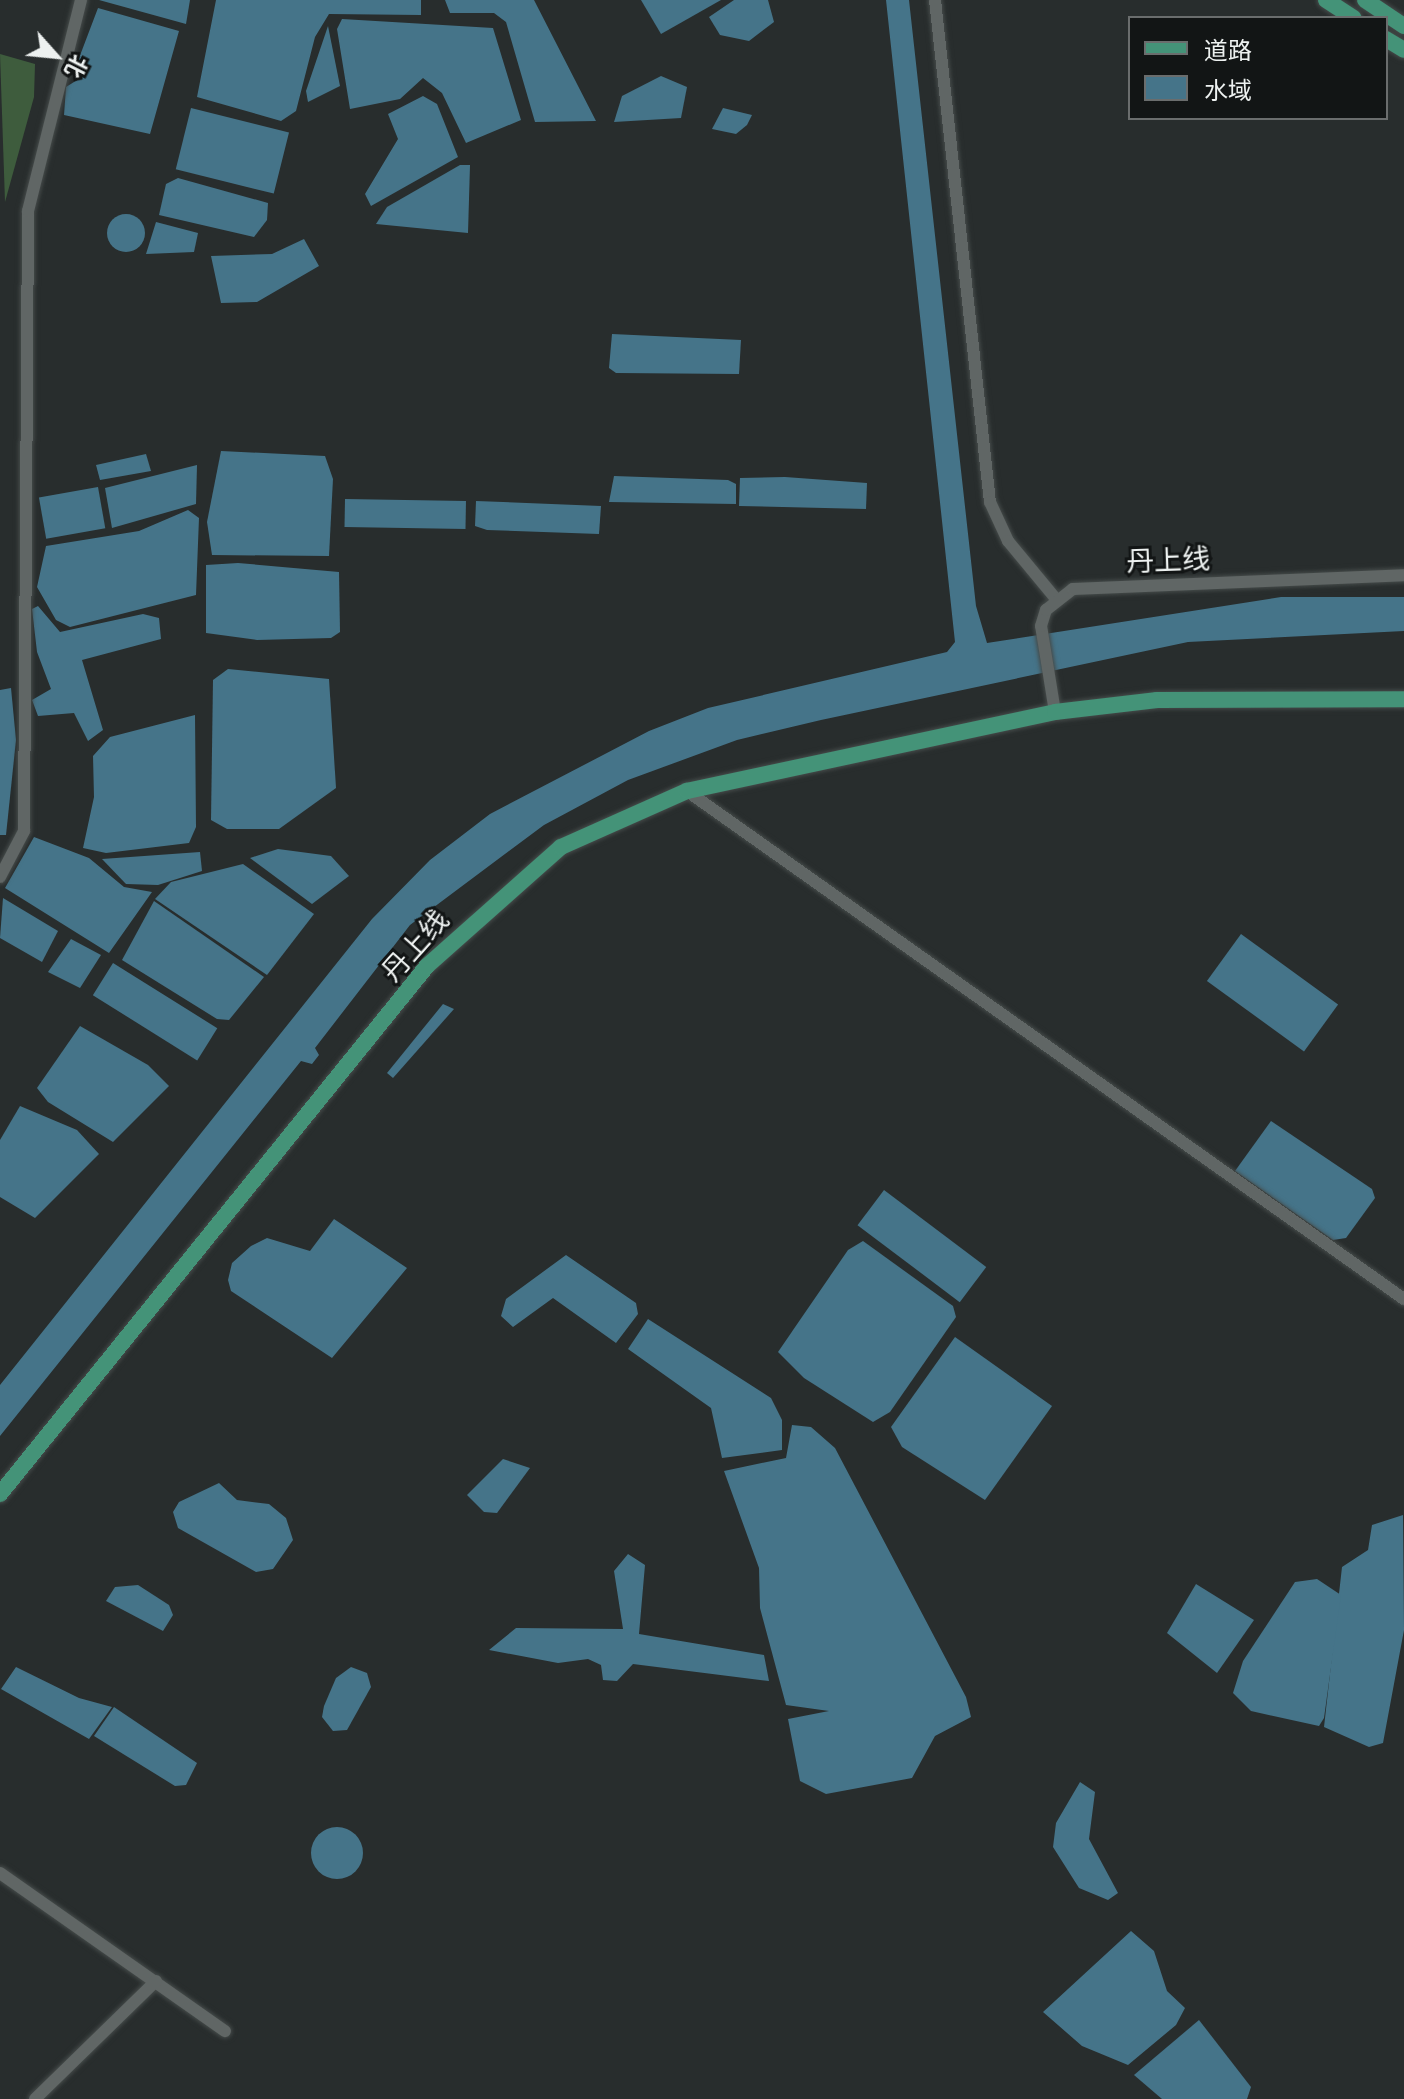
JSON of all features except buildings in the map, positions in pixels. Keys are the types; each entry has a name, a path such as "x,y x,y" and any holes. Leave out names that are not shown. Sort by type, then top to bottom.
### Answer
{"main road":[{"path":"1326,0 1351,16"},
{"path":"1365,0 1404,26"},
{"name":"丹上线","path":"0,1494 454,936 561,847 687,791 1055,712 1157,700 1404,699"}],"street":[{"path":"0,877 24,831 28,211 81,0"},
{"path":"935,0 990,502 1008,541 1056,599 1041,631 1055,712"},
{"name":"丹上线","path":"1056,599 1073,589 1404,575"},
{"path":"687,791 1404,1299"},
{"path":"0,1873 225,2031"},
{"path":"35,2099 156,1981"}],"green space":[{"path":"0,54 35,64 34,97 5,202"}],"water":[{"path":"99,0 190,0 186,24"},
{"path":"216,0 421,0 421,15 329,14 315,37 296,111 281,121 197,97"},
{"path":"445,0 534,0 596,121 535,122 506,22 494,13 450,13"},
{"path":"641,0 721,0 661,34"},
{"path":"734,0 768,0 774,22 749,41 720,35 709,17"},
{"path":"886,0 909,0 976,606 987,643 1281,597 1404,597 1404,631 1188,642 821,720 737,740 628,780 544,825 410,925 315,1048 319,1055 312,1064 301,1061 0,1436 0,1385 372,919 430,860 490,814 649,731 708,708 947,652 955,642"},
{"path":"98,8 179,31 150,134 64,115 66,87 82,77 76,66"},
{"path":"342,19 493,28 521,120 466,143 442,93 423,78 400,99 350,109 337,29"},
{"path":"328,26 340,86 308,102 306,91"},
{"path":"661,76 687,87 681,118 614,122 622,96"},
{"path":"423,96 437,104 458,157 371,206 365,194 398,139 388,114"},
{"path":"191,108 289,132 274,194 176,169"},
{"path":"723,108 752,115 747,125 736,134 712,129"},
{"path":"460,165 470,165 468,233 376,224 387,207"},
{"path":"178,178 268,203 267,220 254,237 159,215 166,184"},
{"path":"126,214 140,219 145,233 140,247 126,252 112,247 107,233 112,219"},
{"path":"156,222 198,233 194,252 146,254"},
{"path":"304,239 319,266 257,302 221,303 211,256 272,254"},
{"path":"612,334 741,340 739,374 616,373 609,368"},
{"path":"221,451 325,456 333,479 329,556 212,555 207,522"},
{"path":"146,454 151,471 100,480 96,465"},
{"path":"197,465 196,504 112,528 105,488"},
{"path":"614,476 728,480 736,484 736,504 609,502"},
{"path":"785,477 867,483 866,509 739,506 740,478"},
{"path":"98,487 105,528 46,539 39,497"},
{"path":"345,499 466,501 465,529 345,527"},
{"path":"476,501 601,506 599,534 487,530 475,526"},
{"path":"188,510 199,518 196,595 70,627 56,620 37,587 46,546 139,531"},
{"path":"238,563 339,572 340,632 331,638 257,640 206,633 206,565"},
{"path":"38,606 60,632 143,614 159,618 161,639 82,660 103,730 88,741 74,713 38,716 32,700 51,689 37,652 32,609"},
{"path":"228,669 329,679 336,788 279,829 227,829 211,820 213,680"},
{"path":"11,688 16,740 6,835 0,835 0,690"},
{"path":"195,715 196,827 189,843 106,853 83,848 94,797 93,756 110,737"},
{"path":"34,837 89,858 124,887 152,892 109,953 5,888"},
{"path":"278,849 331,856 349,876 312,904 250,858"},
{"path":"200,852 202,871 158,885 126,884 102,859"},
{"path":"243,864 314,914 267,975 155,899 171,882"},
{"path":"3,898 58,931 42,962 0,938"},
{"path":"154,901 264,977 229,1020 217,1019 122,960"},
{"path":"1241,934 1338,1005 1304,1051 1207,981"},
{"path":"71,939 101,955 80,988 48,972"},
{"path":"113,963 217,1028 197,1060 93,995"},
{"path":"443,1004 454,1009 393,1078 387,1073"},
{"path":"80,1026 148,1065 169,1086 113,1142 48,1102 37,1088"},
{"path":"20,1106 77,1130 99,1154 35,1218 0,1197 0,1140"},
{"path":"1271,1121 1372,1189 1375,1198 1346,1238 1333,1240 1235,1171"},
{"path":"884,1190 986,1267 960,1302 858,1225"},
{"path":"334,1219 407,1268 332,1358 231,1291 228,1280 232,1263 251,1246 267,1238 310,1251"},
{"path":"863,1241 953,1306 956,1317 890,1412 873,1422 804,1378 778,1352 848,1250"},
{"path":"566,1255 636,1303 638,1314 616,1343 553,1298 513,1327 501,1316 506,1299"},
{"path":"648,1319 771,1398 782,1420 782,1450 722,1458 711,1408 628,1349"},
{"path":"955,1337 1052,1406 985,1500 902,1447 891,1427"},
{"path":"792,1425 811,1427 835,1448 966,1697 971,1717 935,1736 912,1778 826,1794 800,1781 788,1719 829,1711 786,1705 760,1608 759,1568 724,1471 786,1458"},
{"path":"503,1459 530,1468 497,1513 484,1512 467,1495"},
{"path":"219,1483 237,1500 269,1504 286,1518 293,1540 273,1569 256,1572 178,1528 173,1512 179,1502"},
{"path":"1403,1515 1404,1630 1383,1743 1369,1747 1324,1727 1342,1567 1368,1550 1372,1525"},
{"path":"628,1554 645,1565 639,1634 764,1655 769,1681 633,1664 617,1681 603,1680 601,1665 588,1659 558,1663 489,1650 516,1628 623,1629 614,1571"},
{"path":"1317,1579 1341,1595 1324,1718 1319,1726 1251,1711 1233,1693 1243,1661 1295,1582"},
{"path":"1196,1584 1254,1620 1217,1673 1167,1633"},
{"path":"138,1585 169,1605 173,1615 163,1631 106,1601 115,1587"},
{"path":"16,1667 79,1698 112,1707 89,1739 1,1689"},
{"path":"351,1667 367,1673 371,1687 347,1730 333,1731 322,1717 324,1706 336,1678"},
{"path":"114,1707 197,1763 186,1785 175,1786 94,1736"},
{"path":"1080,1782 1095,1792 1089,1839 1118,1893 1108,1900 1079,1888 1053,1847 1056,1823"},
{"path":"337,1827 355,1835 363,1853 355,1871 337,1879 319,1871 311,1853 319,1835"},
{"path":"1131,1931 1154,1951 1167,1991 1185,2008 1176,2025 1128,2065 1082,2046 1043,2012"},
{"path":"1199,2020 1251,2087 1247,2099 1162,2099 1134,2075"}]}
